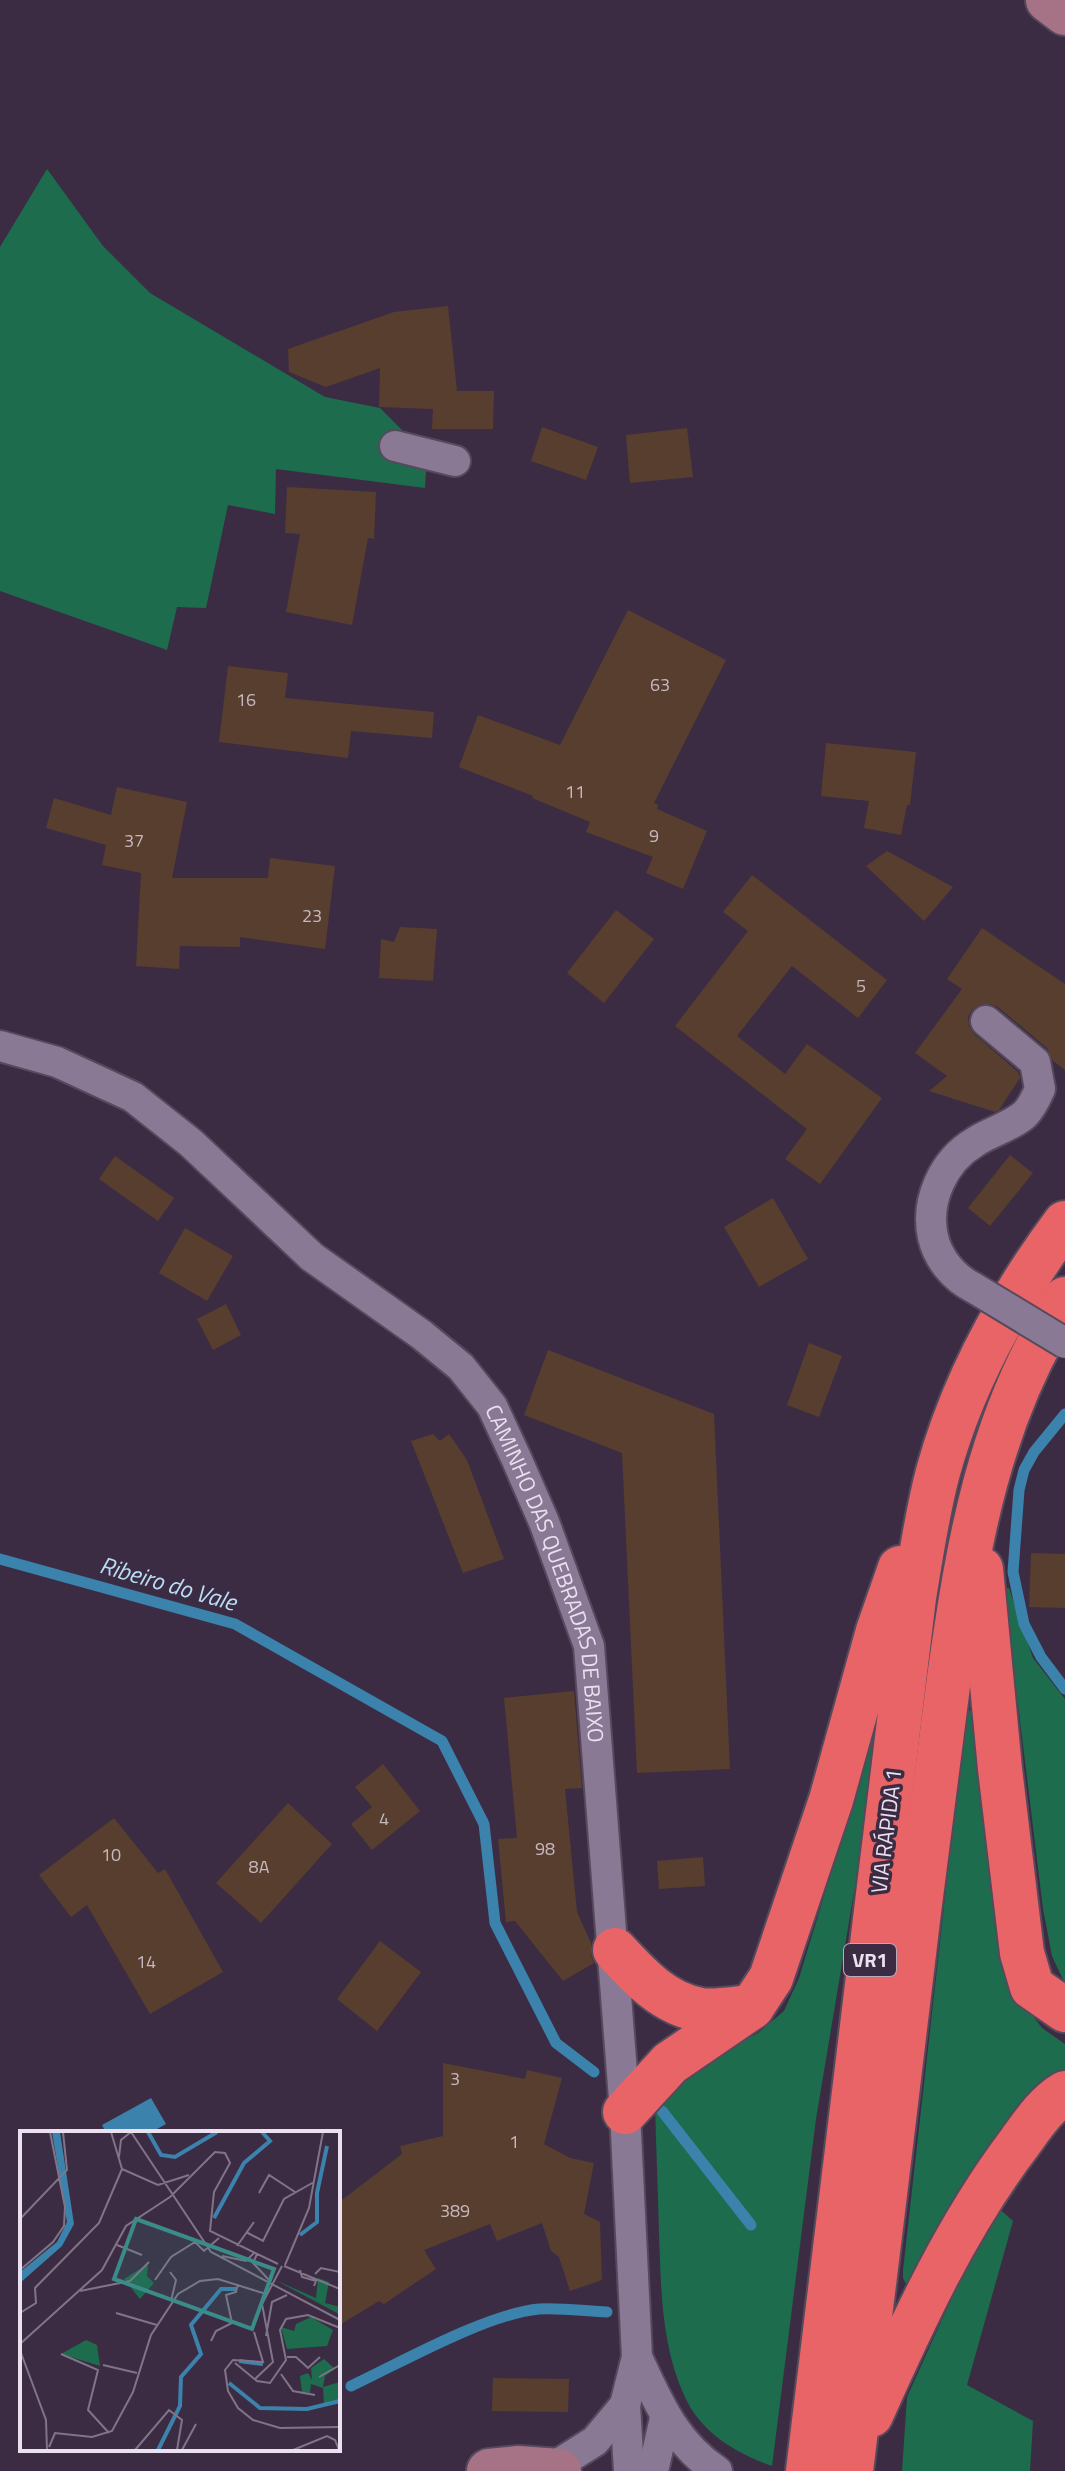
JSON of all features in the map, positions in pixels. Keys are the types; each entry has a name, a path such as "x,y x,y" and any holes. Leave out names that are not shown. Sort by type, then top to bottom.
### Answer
{"highway":[{"name":"VIA RÁPIDA 1","path":"809,2460 914,1598 938,1473 952,1428 989,1341 1035,1264 1065,1223"},
{"name":"VIA RÁPIDA 1","path":"852,2464 935,1778 964,1578 983,1485 1010,1405 1029,1360 1065,1299"},
{"path":"625,2112 670,2063 752,2007 771,1978 831,1800 890,1592 938,1473"},
{"path":"983,1485 980,1557 1000,1769 1022,1953 1032,1987 1065,2010"},
{"path":"615,1950 645,1982 663,1995 701,2010 752,2007"},
{"path":"852,2464 910,2329 960,2234 1017,2145 1045,2109 1065,2093"}],"street":[{"path":"1048,0 1065,13"},
{"path":"395,446 455,461"},
{"path":"986,1021 1035,1062 1040,1089 1025,1115 972,1143 957,1155 935,1190 930,1216 934,1240 942,1260 957,1277 1065,1343"},
{"name":"CAMINHO DAS QUEBRADAS DE BAIXO","path":"0,1046 57,1062 133,1097 191,1143 312,1257 422,1335 461,1367 492,1406 544,1522 589,1646 615,1950 637,2357 625,2405 629,2471"},
{"name":"CAMINHO DAS QUEBRADAS DE BAIXO","path":"637,2357 665,2418 703,2462 717,2471"},
{"name":"CAMINHO DAS QUEBRADAS DE BAIXO","path":"549,2470 595,2441 625,2405"},
{"path":"653,2471 665,2418"},
{"path":"489,2471 518,2468 559,2471"}],"green space":[{"path":"47,169 103,246 150,293 325,397 380,408 427,455 425,488 276,469 275,514 228,505 206,608 177,607 167,650 0,591 0,247"},
{"path":"1009,1588 1033,1658 1065,1699 1065,1984 1052,1956 1043,1909 1004,1589"},
{"path":"889,1683 816,2119 772,2466 732,2448 709,2430 691,2408 676,2376 662,2294 655,2104 698,2065 758,2033 784,2011 799,1978"},
{"path":"978,1708 1030,2012 1042,2028 1065,2044 1065,2072 906,2284 903,2270 964,1729 968,1711"},
{"path":"994,2204 1013,2221 967,2385 1033,2421 1030,2471 902,2471 907,2397"}],"water":[{"path":"151,2098 166,2124 154,2131 105,2131 102,2125"}],"building":[{"path":"448,306 457,391 494,391 493,429 432,429 433,409 379,407 380,368 326,387 289,372 288,349 394,312"},
{"path":"542,427 598,447 586,480 531,461"},
{"path":"687,428 693,477 630,483 626,435"},
{"path":"287,487 376,492 374,539 368,538 352,625 286,612 300,534 285,533"},
{"path":"628,610 726,660 654,803 658,805 657,809 707,831 683,889 646,873 653,857 586,832 590,822 459,767 478,715 560,745"},
{"path":"228,666 288,673 285,698 434,712 432,738 351,731 348,758 219,742"},
{"path":"826,743 916,752 910,805 907,805 901,835 864,828 869,801 821,796"},
{"path":"117,787 187,802 172,878 268,878 270,858 335,866 325,949 240,937 240,947 180,946 179,969 136,966 141,873 102,865 106,845 46,828 54,798 111,815"},
{"path":"887,851 953,887 924,921 866,866"},
{"path":"752,875 887,980 858,1018 792,966 737,1036 785,1074 807,1044 882,1098 820,1184 785,1159 807,1129 675,1026 748,931 723,912"},
{"path":"616,910 654,939 604,1003 567,973"},
{"path":"400,927 437,929 433,981 379,978 381,939 394,942"},
{"path":"982,928 1065,984 1065,1070 1053,1061 1047,1048 998,1007 981,1004 968,1017 974,1034 1018,1072 1020,1078 995,1112 929,1091 947,1076 915,1053 962,989 947,979"},
{"path":"1010,1155 1033,1173 990,1226 968,1208"},
{"path":"115,1156 174,1198 158,1221 99,1179"},
{"path":"773,1198 808,1259 759,1287 724,1227"},
{"path":"185,1228 233,1256 207,1301 159,1273"},
{"path":"226,1304 241,1335 213,1350 197,1319"},
{"path":"809,1343 842,1356 819,1417 787,1405"},
{"path":"548,1350 714,1414 730,1769 637,1773 622,1453 524,1415"},
{"path":"433,1434 440,1441 449,1434 467,1460 504,1559 463,1573 411,1441"},
{"path":"1031,1553 1065,1554 1065,1608 1029,1607"},
{"path":"574,1691 582,1788 565,1789 577,1912 591,1943 594,1963 563,1981 515,1921 506,1922 498,1839 517,1838 504,1698"},
{"path":"383,1764 420,1811 372,1850 351,1824 372,1807 355,1787"},
{"path":"288,1803 332,1844 261,1923 216,1883"},
{"path":"114,1818 158,1873 165,1869 223,1972 150,2014 87,1905 71,1917 39,1875"},
{"path":"703,1857 705,1886 659,1889 657,1861"},
{"path":"380,1941 421,1972 377,2031 337,1999"},
{"path":"443,2063 525,2079 527,2070 562,2078 544,2144 570,2158 594,2163 584,2214 600,2222 602,2280 570,2291 559,2257 551,2251 542,2223 497,2241 490,2224 424,2250 436,2269 384,2304 379,2301 340,2325 340,2201 402,2154 400,2146 443,2136"},
{"path":"493,2378 569,2379 568,2412 492,2411"}],"waterway":[{"path":"1065,1414 1034,1452 1024,1470 1019,1490 1013,1572 1024,1624 1041,1657 1065,1689"},
{"name":"Ribeiro do Vale","path":"0,1559 235,1624 442,1741 484,1824 495,1923 556,2043 594,2072"},
{"path":"662,2111 751,2225"},
{"path":"351,2386 469,2329 518,2313 539,2309 607,2312"}]}
